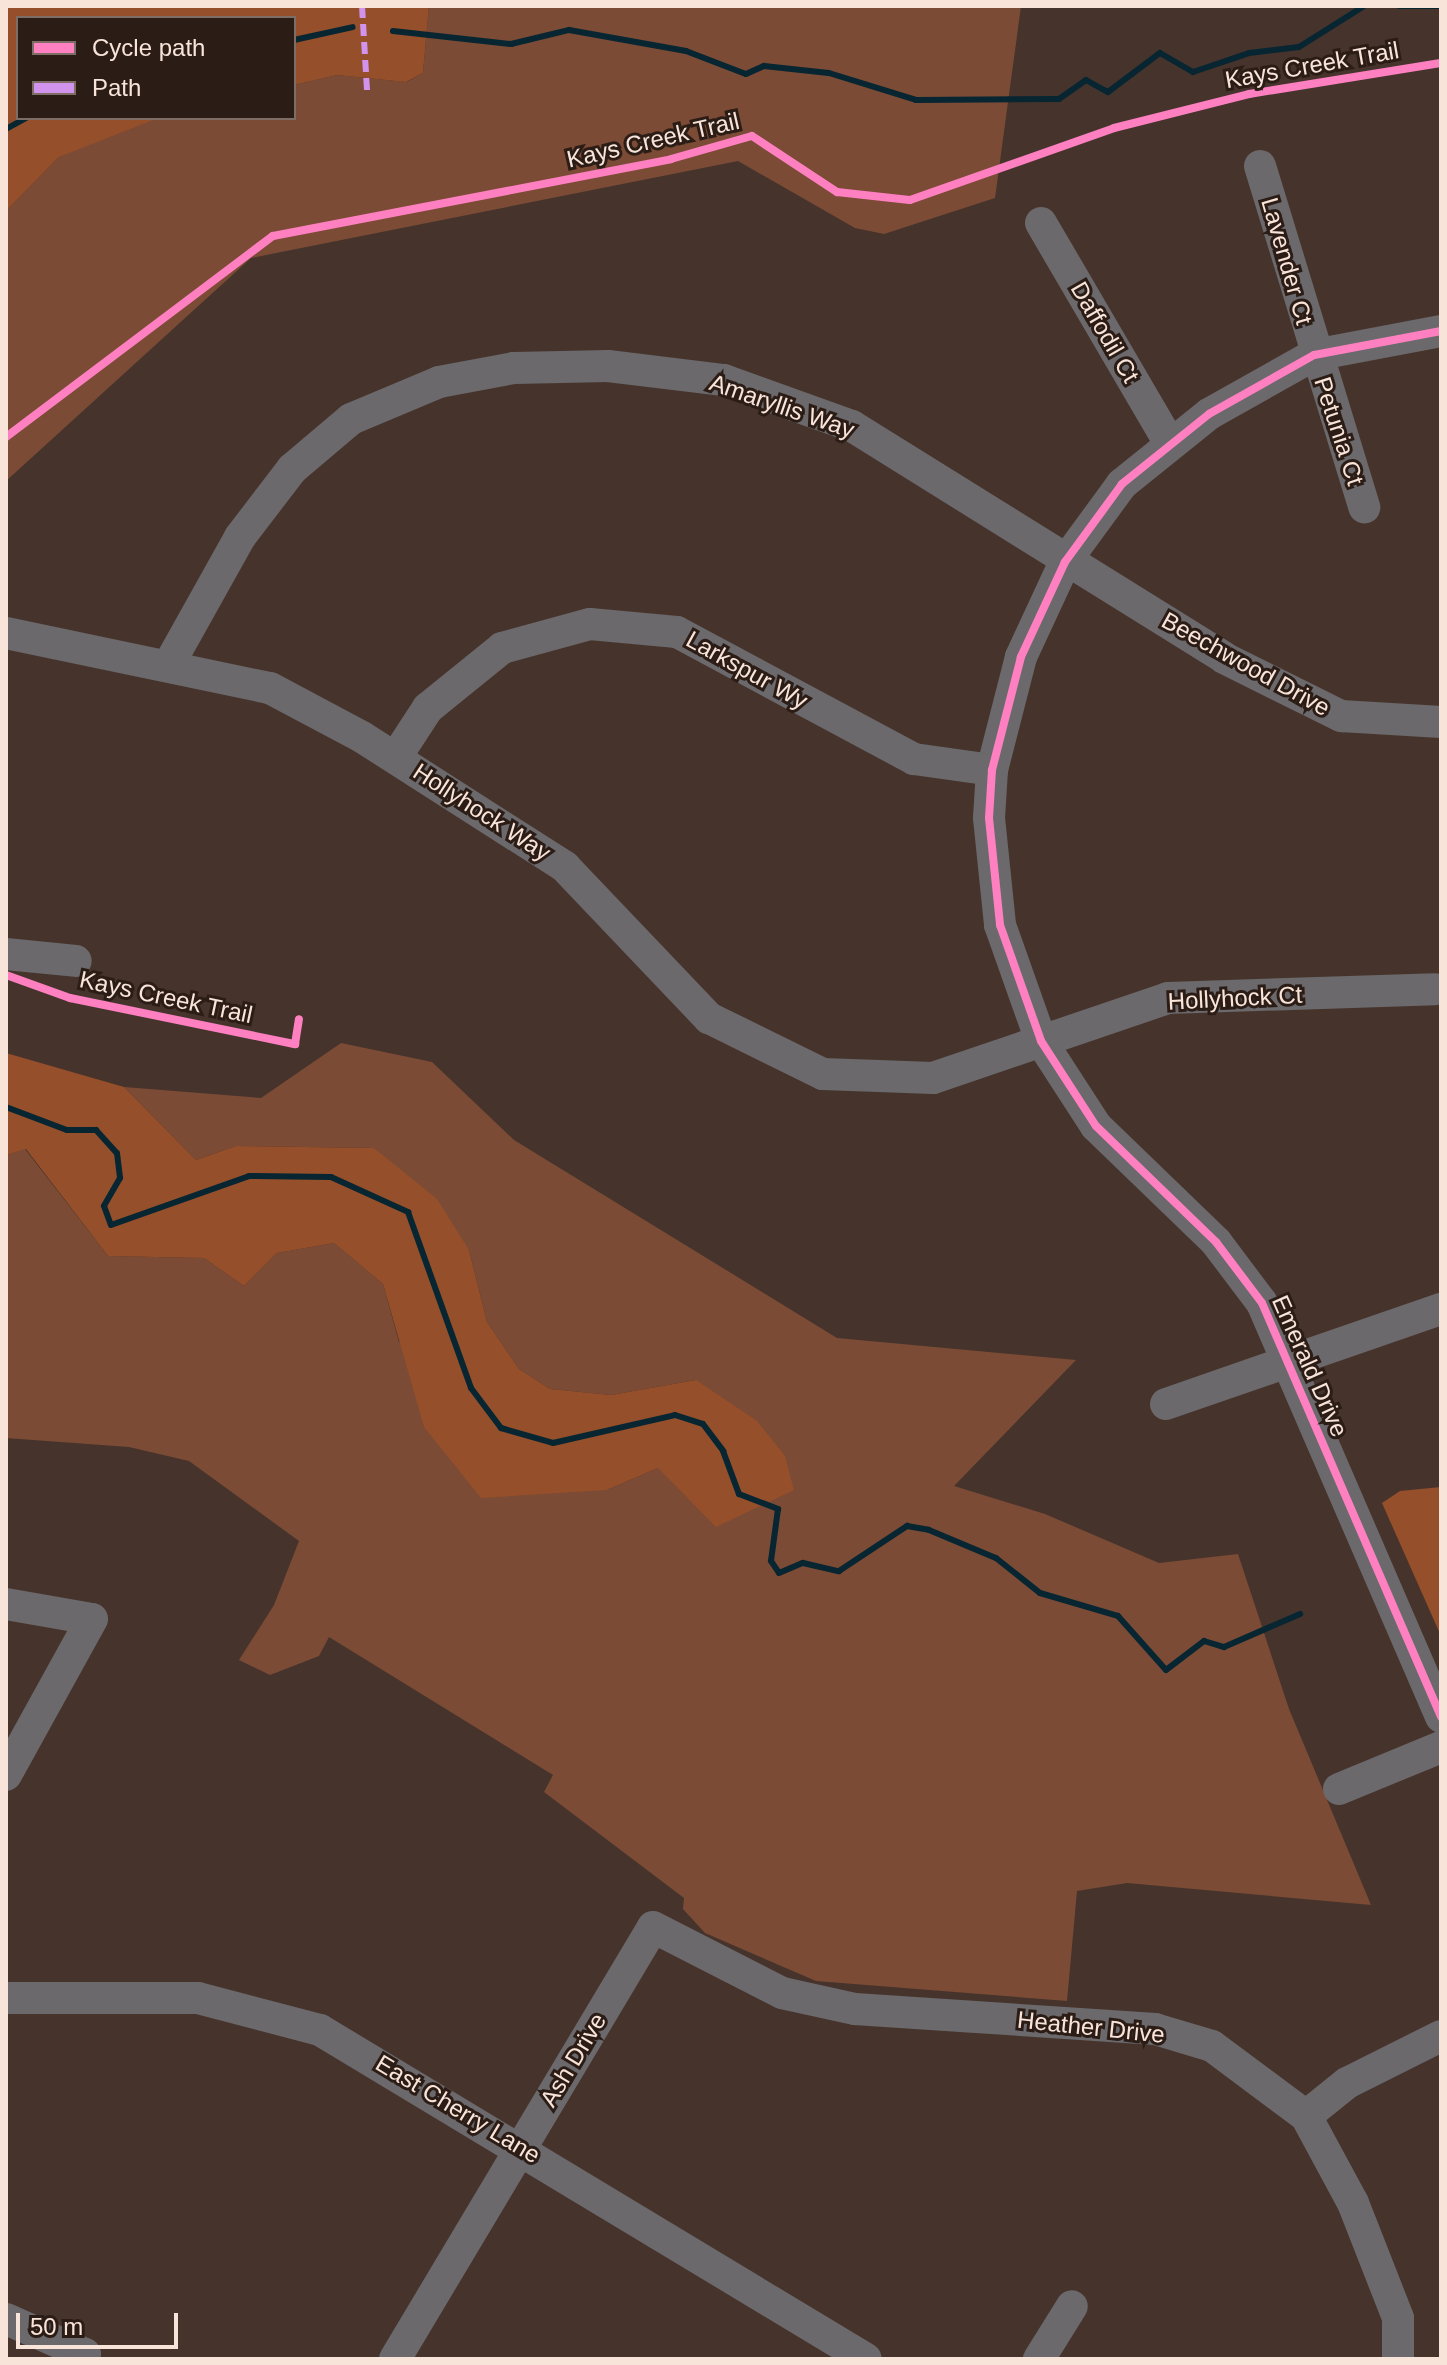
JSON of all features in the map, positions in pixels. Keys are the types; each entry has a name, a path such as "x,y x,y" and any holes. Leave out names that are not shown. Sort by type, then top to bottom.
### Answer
{"street":[{"name":"Lavender Ct","path":"1260,166 1314,355"},
{"name":"Daffodil Ct","path":"1041,223 1169,442"},
{"name":"Emerald Drive","path":"1441,331 1314,355 1169,442 1122,484 1065,562 1021,657 992,770 990,875 1019,990 1041,1041 1096,1126 1234,1266 1262,1303 1441,1717"},
{"name":"Petunia Ct","path":"1314,355 1364,507"},
{"name":"Amaryllis Way","path":"168,666 240,537 292,469 351,419 439,382 514,368 608,366 724,380 852,426 1065,562"},
{"name":"Beechwood Drive","path":"1065,562 1224,658 1341,716 1441,722"},
{"name":"Larkspur Wy","path":"396,757 428,708 502,648 590,624 677,632 914,759 992,770"},
{"name":"Hollyhock Way","path":"6,633 270,688 396,757 535,843 709,1018 782,1058 823,1074 933,1078 1041,1041"},
{"path":"6,954 76,961"},
{"name":"Hollyhock Ct","path":"1041,1041 1168,998 1435,989"},
{"path":"1166,1404 1441,1309"},
{"path":"6,1604 92,1619 6,1775"},
{"path":"1339,1789 1441,1747"},
{"name":"Heather Drive","path":"653,1927 782,1993 855,2009 1155,2029 1212,2046 1306,2116 1353,2203 1398,2318 1398,2359"},
{"name":"Ash Drive","path":"395,2359 653,1927"},
{"name":"East Cherry Lane","path":"6,1998 124,1993 261,2010 367,2054 866,2359"},
{"path":"1306,2116 1347,2083 1441,2036"},
{"path":"1039,2359 1072,2306"},
{"path":"6,2319 84,2357"}],"shaded area":[{"path":"6,6 429,6 423,73 406,82 337,75 296,85 296,16 16,16 16,120 153,120 59,157 6,211"},
{"path":"429,6 1021,6 995,198 884,234 855,228 738,161 251,258 6,481 6,211 59,157 120,129 151,120 296,120 296,85 337,75 407,82 423,73"},
{"path":"341,1043 432,1062 514,1140 837,1338 1076,1360 954,1486 1045,1514 1159,1563 1238,1554 1289,1709 1371,1905 1127,1883 1077,1891 1067,2001 816,1981 705,1933 683,1909 684,1898 544,1792 553,1775 329,1637 319,1656 270,1675 239,1660 274,1605 299,1541 189,1461 129,1447 6,1438 6,1155 25,1149 108,1256 204,1258 244,1286 277,1253 334,1243 383,1284 399,1342 607,1490 658,1468 696,1380 611,1395 550,1389 519,1369 487,1322 469,1250 374,1148 236,1146 196,1160 124,1087 261,1098"},
{"path":"6,1053 124,1087 196,1160 236,1146 374,1148 437,1199 469,1250 487,1322 519,1369 550,1389 611,1395 696,1380 757,1421 785,1456 794,1490 716,1527 658,1468 607,1490 481,1498 424,1427 383,1284 334,1243 277,1253 244,1286 204,1258 108,1256 26,1149 6,1155"},
{"path":"1441,1487 1441,1636 1382,1503 1400,1491"}],"waterway":[{"path":"393,31 511,44 569,30 686,51 746,74 764,66 829,73 916,100 1059,99 1086,80 1108,92 1160,53 1193,72 1249,53 1299,47 1364,6"},
{"path":"1399,6 1438,6"},
{"path":"296,40 353,27"},
{"path":"6,129 22,120"},
{"path":"6,1107 67,1130 96,1130 117,1153 120,1178 104,1206 111,1225 249,1176 331,1177 408,1212 471,1388 501,1428 553,1443 675,1415 703,1424 723,1451 739,1494 778,1509 771,1561 779,1573 803,1563 839,1571 907,1526 929,1530 996,1558 1040,1593 1118,1616 1166,1670 1204,1641 1224,1647 1300,1614"}],"marked path":[{"path":"362,6 367,91"}],"cycle path":[{"name":"Kays Creek Trail","path":"6,437 273,236 671,159 752,136 837,192 910,200 1114,128 1249,94 1441,63"},
{"path":"1441,331 1314,355 1209,414 1122,484 1065,562 1021,657 992,770 989,818 1000,925 1041,1041 1096,1126 1216,1242 1262,1303 1441,1717"},
{"name":"Kays Creek Trail","path":"6,975 70,998 295,1044 299,1019"}]}
